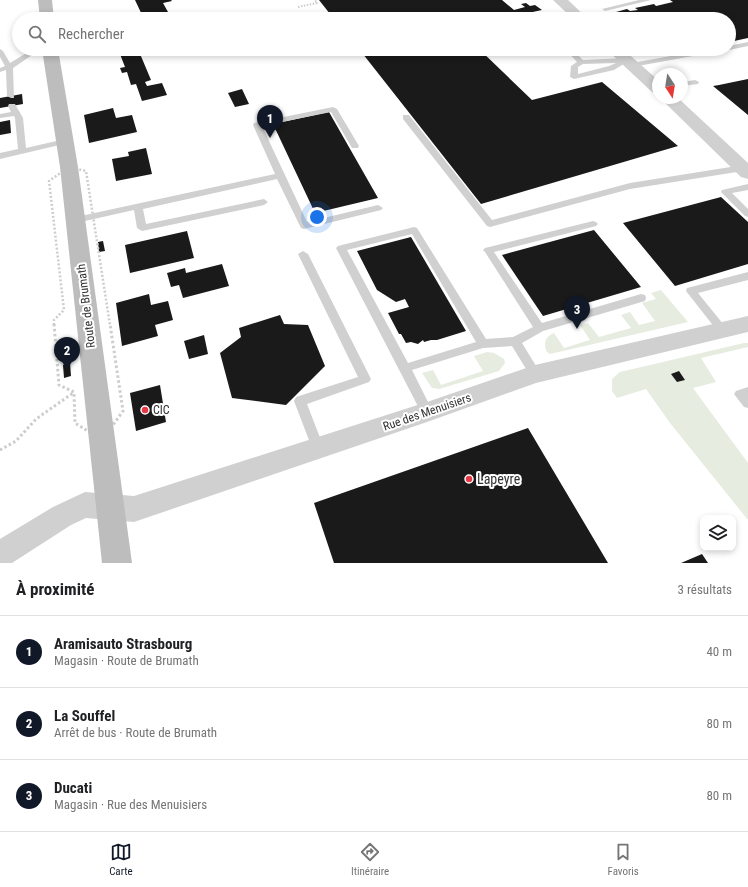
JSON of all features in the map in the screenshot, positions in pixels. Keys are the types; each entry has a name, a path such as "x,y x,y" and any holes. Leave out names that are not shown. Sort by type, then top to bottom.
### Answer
{"main road":[{"path":"45,0 46,12"},
{"name":"Route de Brumath","path":"51,56 76,220 117,563"}],"street":[{"path":"560,0 574,12"},
{"path":"622,56 652,84"},
{"path":"674,104 745,171"},
{"name":"Rue des Menuisiers","path":"0,555 62,516 85,505 134,508 428,412 535,374 748,324"}],"lane":[{"path":"605,9 648,0"},
{"path":"736,47 748,44"},
{"path":"0,52 2,52 9,67 11,96"},
{"path":"0,70 9,67 27,56"},
{"path":"575,56 581,62"},
{"path":"629,63 581,62 575,66 574,77 629,63 675,56"},
{"path":"688,83 695,82"},
{"path":"0,116 14,109 19,118 22,151"},
{"path":"355,146 333,109 257,125 304,226 378,208"},
{"path":"406,117 490,224 630,186 745,171"},
{"path":"0,156 65,142"},
{"path":"76,220 280,176"},
{"path":"748,187 725,192 748,214"},
{"path":"138,207 142,228 264,202"},
{"path":"540,328 488,250 593,224"},
{"path":"428,412 342,248 414,230 482,344"},
{"path":"302,254 365,379 300,401 318,448"},
{"path":"723,330 691,291 748,276"},
{"path":"405,368 482,344 515,341 540,328 641,298"},
{"path":"515,341 535,374"},
{"path":"748,392 740,394 748,403"}],"path":[{"path":"298,7 317,3 315,0"},
{"path":"0,450 16,440 36,419 94,377"}],"shaded area":[{"path":"661,290 688,322 550,354 547,352 545,346 546,341 554,333 564,348 590,340 580,325 588,323 599,337 631,328 621,315 630,312 639,325 655,321 642,303 656,299 651,293"},
{"path":"748,343 748,347 701,358 716,382 693,388 748,463 748,520 670,423 646,389 617,398 612,391 612,379 620,372"},
{"path":"487,352 494,353 504,359 505,363 499,371 439,389 432,388 422,373 433,370 441,385 483,371 474,356"}],"building":[{"path":"135,0 172,1 163,3 168,12 141,12"},
{"path":"319,0 502,0 514,10 525,7 521,4 526,3 530,6 535,5 542,10 533,12 328,12"},
{"path":"670,0 748,0 748,38 736,41 736,12 616,12 627,9 630,11 638,10 635,8 654,4 656,6 673,2"},
{"path":"121,56 141,56 151,80 145,82 147,86 162,83 167,95 142,101 136,84 131,85 127,72 122,73 120,68 125,67"},
{"path":"365,56 486,56 532,100 602,82 678,146 481,204"},
{"path":"748,79 748,115 713,86"},
{"path":"242,89 249,104 235,107 228,93"},
{"path":"22,94 23,104 0,108 0,98"},
{"path":"113,108 116,118 132,115 137,132 89,143 84,115"},
{"path":"329,112 378,198 315,213 273,124"},
{"path":"10,120 11,133 0,135 0,122"},
{"path":"146,148 152,174 116,181 112,159 129,156 128,152"},
{"path":"721,197 748,222 748,264 675,286 623,223"},
{"path":"594,230 641,287 543,316 502,255"},
{"path":"187,231 194,258 130,273 125,245"},
{"path":"411,237 466,331 437,340 424,342 423,340 418,344 411,342 406,343 401,334 399,334 388,313 409,307 405,299 396,302 377,290 357,251"},
{"path":"103,241 105,251 99,252 98,242"},
{"path":"222,264 229,286 183,298 179,285 171,287 167,273 185,268 186,273"},
{"path":"149,294 151,305 168,301 173,320 155,325 158,336 122,346 116,303"},
{"path":"280,315 284,324 308,325 325,366 286,405 232,398 220,353 241,337 239,328"},
{"path":"204,335 208,354 189,359 184,341"},
{"path":"70,363 71,376 64,378 63,365"},
{"path":"679,371 685,380 677,382 671,374"},
{"path":"160,385 166,422 136,431 130,393"},
{"name":"Lapeyre","path":"528,428 608,563 334,563 314,503"},
{"path":"702,554 708,563 681,563"}],"place":[{"name":"Aramisauto Strasbourg","path":"270,138"},
{"name":"Ducati","path":"577,329"},
{"name":"La Souffel","path":"67,370"},
{"name":"CIC","path":"145,410"},
{"name":"Lapeyre","path":"469,479"}]}
